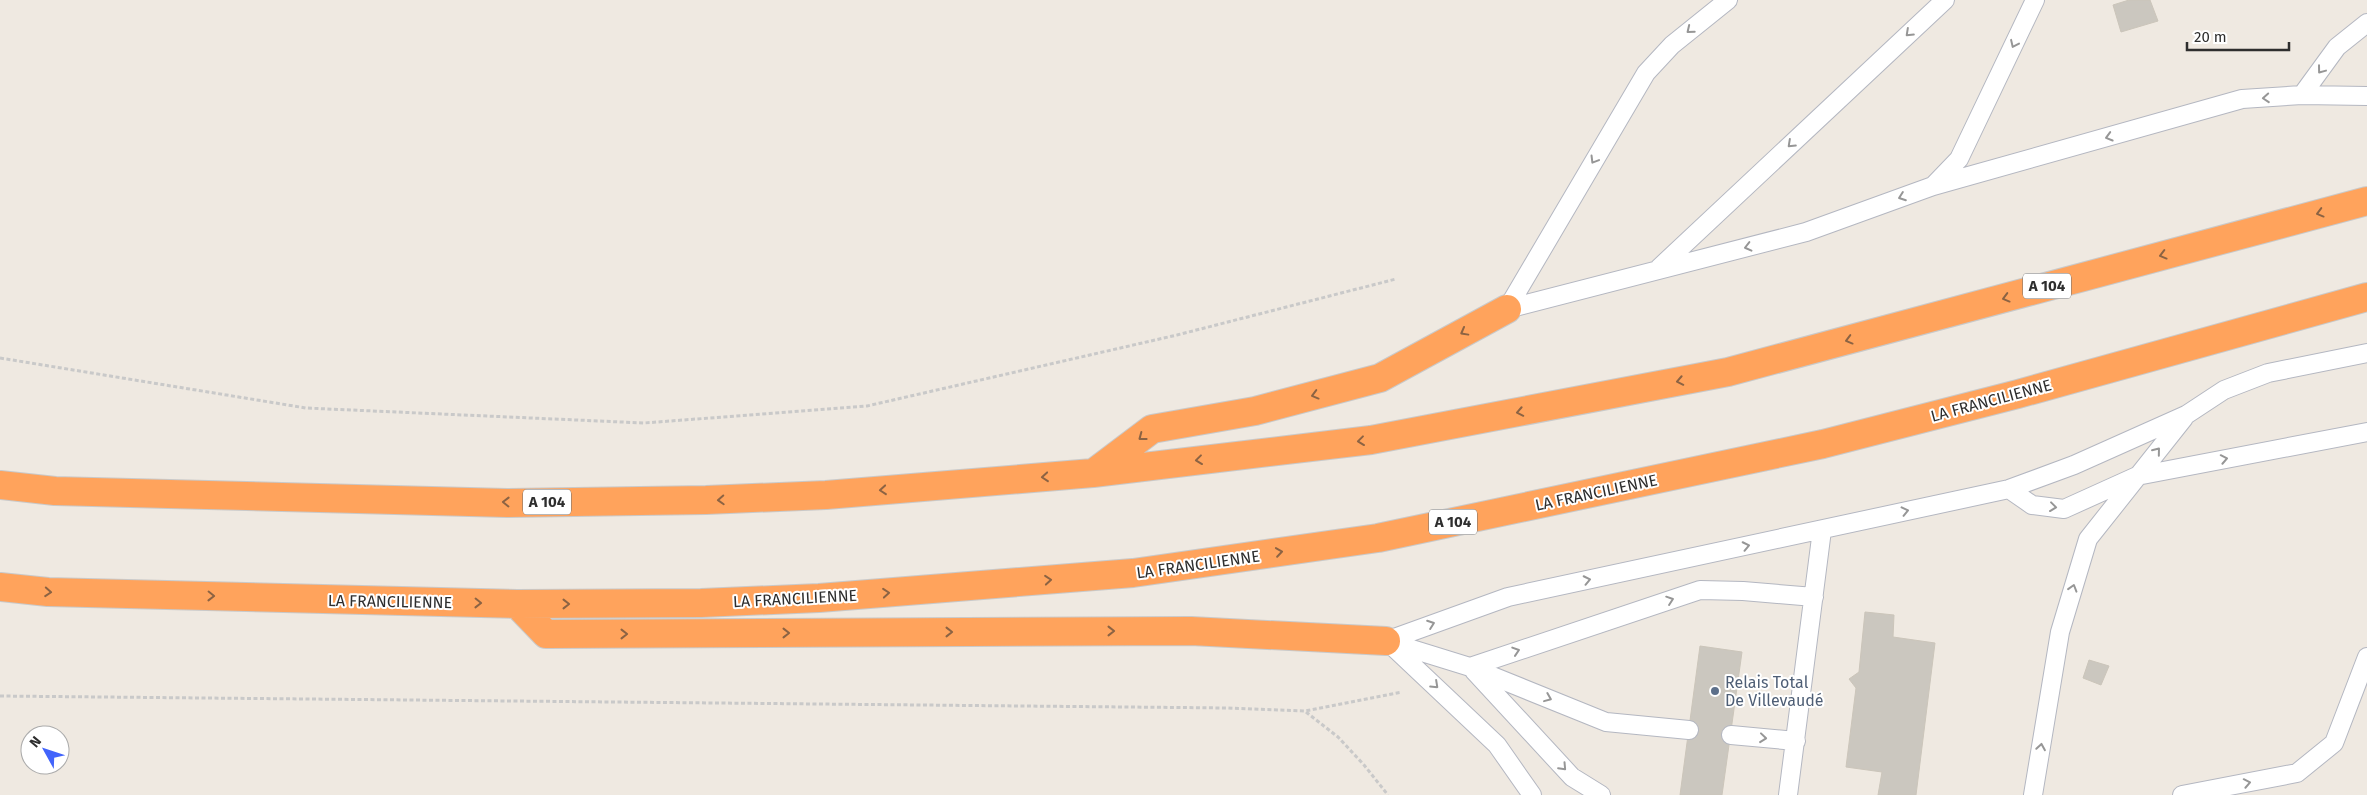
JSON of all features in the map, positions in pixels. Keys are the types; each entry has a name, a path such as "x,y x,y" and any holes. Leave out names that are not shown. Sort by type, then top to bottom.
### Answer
{"highway":[{"name":"A 104","path":"0,484 55,491 557,502 706,500 817,495 1094,473 1371,440 1728,372 2367,201"},
{"name":"LA FRANCILIENNE","path":"0,586 48,592 518,604 701,603 829,598 1133,574 1378,538 1823,444 2018,394 2367,298"},
{"path":"1094,473 1152,429 1256,411 1380,378 1507,309"},
{"path":"518,604 546,634 1191,631 1386,641"}],"lane":[{"path":"1507,309 1646,73 1672,45 1728,0"},
{"path":"1657,271 1945,0"},
{"path":"1933,186 1959,159 2035,0"},
{"path":"2302,95 2337,47 2367,24"},
{"path":"1507,309 1806,232 1933,186 2242,100 2302,95 2367,96"},
{"path":"1386,641 1508,597 2009,489 2074,465 2186,415 2224,390 2268,373 2367,354"},
{"path":"2033,795 2060,632 2088,539 2186,415"},
{"path":"2009,489 2032,505 2064,509 2137,476 2367,432"},
{"path":"1788,795 1822,530"},
{"path":"1470,667 1700,590 1743,591 1814,597"},
{"path":"1386,641 1470,667 1606,722 1689,730"},
{"path":"1386,641 1497,745 1532,795"},
{"path":"2182,795 2298,773 2334,743 2367,657"},
{"path":"1470,667 1572,777 1601,795"},
{"path":"1731,735 1796,741"}],"path":[{"path":"0,358 306,408 644,423 867,406 1177,335 1396,279"},
{"path":"0,696 1208,707 1305,711 1435,686"},
{"path":"1305,711 1338,737 1388,795"}],"building":[{"path":"2129,0 2150,0 2158,21 2121,32 2113,5"},
{"path":"1865,612 1894,615 1893,637 1935,643 1916,795 1878,795 1882,772 1846,767 1856,688 1849,679 1859,672"},
{"name":"Relais Total De Villevaudé","path":"1700,646 1742,652 1722,795 1680,795"},
{"path":"2089,660 2109,666 2101,685 2083,678"}],"place":[{"name":"Relais Total De Villevaudé","path":"1715,691"}]}
